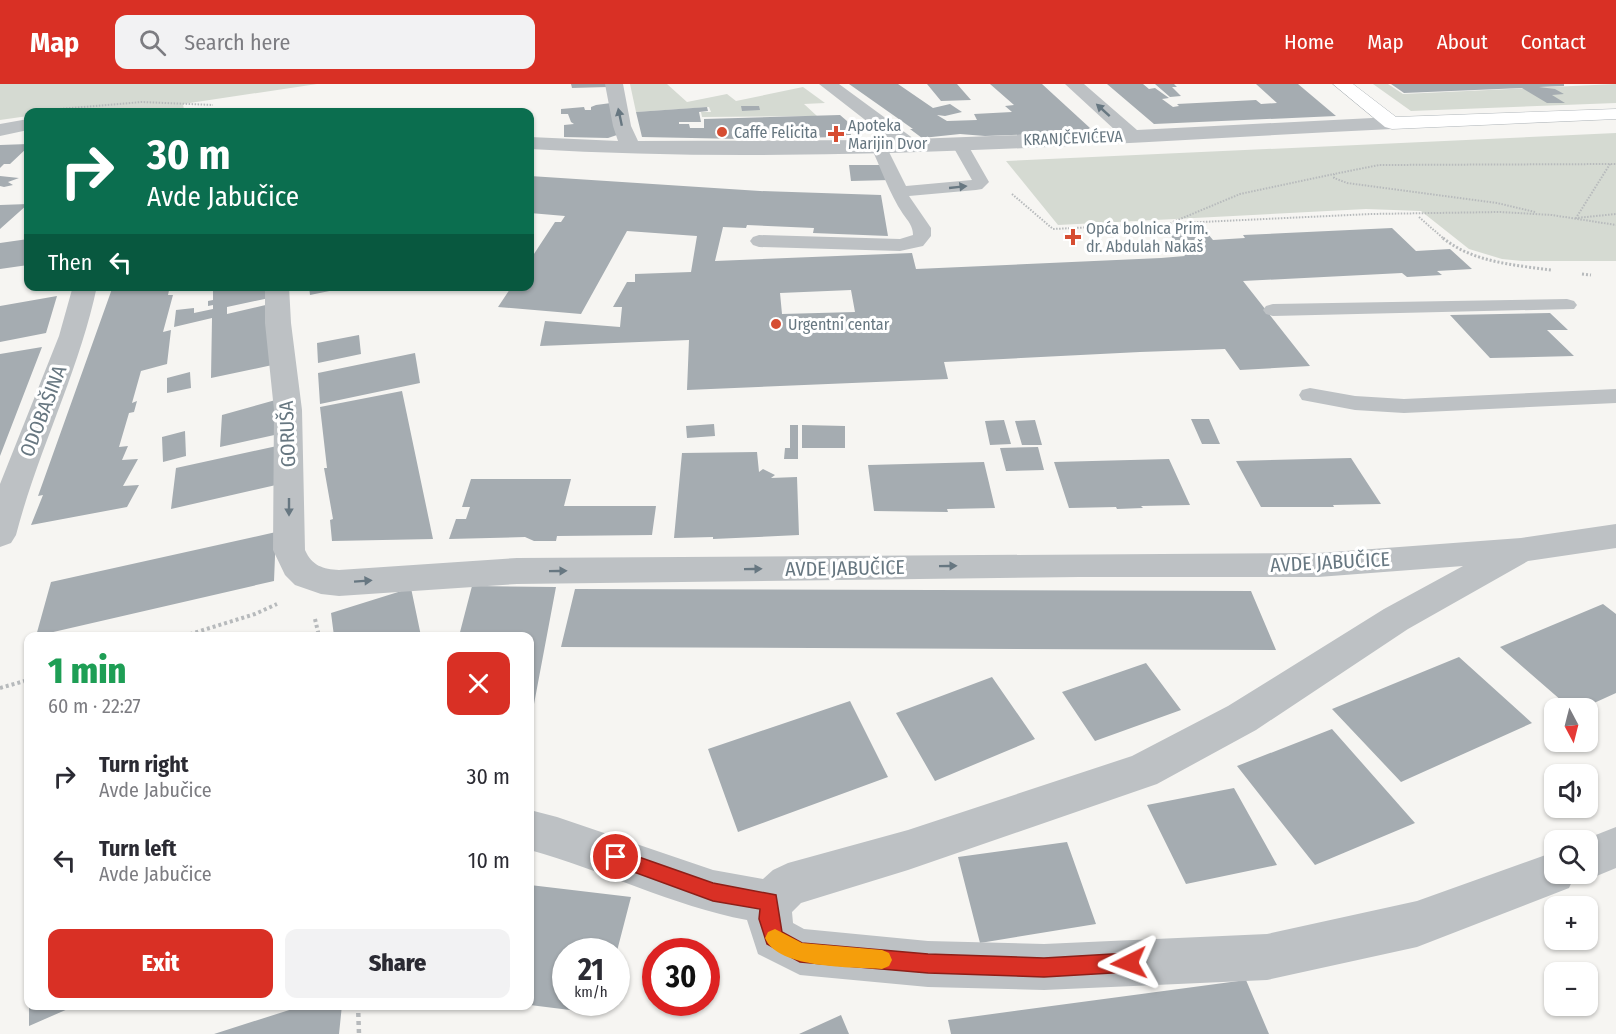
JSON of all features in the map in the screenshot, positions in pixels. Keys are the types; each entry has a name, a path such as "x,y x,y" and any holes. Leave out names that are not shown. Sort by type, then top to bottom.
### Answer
{"street":[{"path":"614,84 622,126 631,148"},
{"path":"828,84 908,144"},
{"path":"1074,84 1132,136"},
{"path":"1342,84 1392,123"},
{"name":"KRANJČEVIĆEVA","path":"534,143 631,148 959,143 1616,114"},
{"path":"0,130 24,126"},
{"name":"ODOBAŠINA","path":"0,535 7,506 37,423 73,334 84,291"},
{"name":"GORUŠA","path":"277,291 278,323 288,410 289,550 293,564 305,577"},
{"name":"AVDE JABUČICE","path":"305,577 339,583 517,571 1318,565 1521,550 1616,536"},
{"path":"1521,550 1396,618 1242,718 1143,771 908,850 788,885 770,902 769,919 774,938 800,952 928,964 1044,967 1267,957 1417,924 1544,877"},
{"path":"534,831 558,837 713,892 770,902"},
{"path":"1598,854 1616,847"}],"lane":[{"path":"899,192 976,185 981,182 959,143"},
{"path":"759,241 900,245 916,242 922,236 922,228 899,192 879,145"},
{"path":"1273,310 1567,305"},
{"path":"1310,395 1355,403 1404,406 1616,396"}],"path":[{"path":"77,108 142,102 213,105"},
{"path":"1576,218 1610,164"},
{"path":"1169,223 1240,194 1345,170 1379,165 1616,164"},
{"path":"1334,174 1334,178 1347,183 1497,203 1541,214"},
{"path":"1002,194 1013,194 1053,229 1371,214 1419,216 1464,213 1541,214 1616,225"},
{"path":"1576,218 1616,214"},
{"path":"1419,216 1454,246 1463,250 1520,266 1560,271"},
{"path":"1581,274 1591,276"},
{"path":"196,632 273,606 289,596 305,577"},
{"path":"0,688 24,681"},
{"path":"358,1010 359,1034"}],"shaded area":[{"path":"0,84 317,84 183,104 184,108 24,108 24,117 0,120"},
{"path":"630,84 667,84 687,102 727,94 736,101 803,87 825,103 804,104 817,116 702,117 701,112 711,112 709,107 636,112"},
{"path":"1373,84 1388,84 1403,94 1616,84 1616,103 1411,111"},
{"path":"1616,133 1616,261 1502,259 1469,249 1421,211 1366,209 1058,225 1006,161"}],"building":[{"path":"571,84 607,84 608,87 572,88"},
{"path":"849,84 898,84 933,108 950,104 962,112 945,116 937,115 947,121 977,120 974,114 1012,112 1005,106 1014,105 990,84 1042,84 1090,128 1070,133 985,136 960,134 922,138 910,129 913,129"},
{"path":"927,84 957,84 971,100 941,101"},
{"path":"1107,84 1143,84 1149,89 1155,88 1169,98 1162,99 1173,107 1179,106 1177,104 1256,100 1261,104 1277,103 1256,84 1298,84 1336,116 1154,124"},
{"path":"1155,84 1174,84 1177,87 1172,87 1181,96 1170,97"},
{"path":"1391,84 1564,84 1564,86 1539,87 1555,89 1564,94 1552,95 1565,103 1547,103 1522,88 1404,93"},
{"path":"611,103 617,135 608,138 564,137 564,125 574,124 568,114 561,114 561,109 584,107 585,110 591,110 591,107 596,105"},
{"path":"741,106 759,106 760,110 742,111"},
{"path":"707,107 708,111 699,112 701,122 679,122 679,124 689,124 690,128 704,128 704,119 840,115 847,121 851,135 741,139 642,137 636,112"},
{"path":"24,144 24,151 10,164 4,164 0,168 0,145"},
{"path":"849,165 887,165 890,180 851,181"},
{"path":"0,176 19,178 8,182 13,185 4,187 0,186"},
{"path":"534,176 760,191 881,195 888,236 813,233 814,228 747,225 746,228 723,227 715,261 912,253 916,269 1161,258 1185,256 1169,233 1208,234 1213,240 1245,238 1243,235 1392,228 1416,251 1450,249 1472,269 1437,271 1442,275 1407,277 1402,273 1243,281 1310,366 1240,370 1225,349 1140,352 944,362 948,379 687,390 689,340 540,346 545,321 620,327 622,307 613,307 627,282 635,282 635,274 691,272 697,236 627,231 581,314 498,307 509,291 534,291 534,254 555,222 561,222 565,216 534,213","holes":["851,290 855,312 782,314 780,293"]},
{"path":"24,204 24,208 0,229 0,205"},
{"path":"24,240 24,266 0,269 0,243"},
{"path":"111,291 169,291 168,295 173,295 163,332 171,330 167,364 141,371 132,403 137,401 134,412 129,413 119,447 128,446 122,460 138,459 123,486 139,485 127,507 31,525 43,495 38,496"},
{"path":"213,291 273,291 274,297 227,307 227,314 274,303 277,364 211,378 212,318 174,327 176,310 194,308 194,313 213,309 213,305 208,306 208,301 213,300"},
{"path":"310,291 330,291 310,295"},
{"path":"57,296 46,333 0,342 0,306"},
{"path":"1550,313 1568,330 1547,330 1574,356 1490,358 1450,315"},
{"path":"359,335 361,354 318,363 317,343"},
{"path":"42,347 0,456 0,354"},
{"path":"415,353 420,383 320,404 318,373"},
{"path":"190,372 191,388 167,393 167,378"},
{"path":"402,391 433,539 332,541 330,520 333,519 324,468 327,468 320,407"},
{"path":"279,399 279,434 220,447 222,415"},
{"path":"1191,419 1209,419 1220,444 1202,444"},
{"path":"1004,420 1011,444 990,445 985,421"},
{"path":"1035,420 1042,445 1022,445 1015,421"},
{"path":"714,424 715,436 687,438 686,426"},
{"path":"790,425 798,425 798,459 784,459 785,448 790,448"},
{"path":"802,425 845,426 845,448 802,448"},
{"path":"185,431 186,456 163,462 162,437"},
{"path":"277,446 276,485 171,509 176,468"},
{"path":"1038,447 1044,470 1006,471 1000,448"},
{"path":"757,452 759,472 763,469 775,475 771,478 797,477 799,535 713,539 713,537 674,538 682,453"},
{"path":"1351,458 1381,504 1333,505 1334,507 1261,507 1236,461"},
{"path":"1169,459 1190,505 1117,509 1116,507 1069,508 1054,462"},
{"path":"984,462 995,508 947,509 948,512 874,511 868,465"},
{"path":"471,479 571,479 564,506 656,506 652,535 557,536 556,541 534,541 525,537 449,539 456,519 466,519 470,507 462,507"},
{"path":"276,532 274,581 53,632 37,632 51,582"},
{"path":"472,586 556,587 534,704 534,632 460,632"},
{"path":"411,588 420,632 333,632 331,613"},
{"path":"575,589 1251,591 1276,650 561,647"},
{"path":"1603,604 1616,614 1616,693 1598,701 1598,698 1559,698 1500,647"},
{"path":"1459,657 1532,723 1401,782 1332,709"},
{"path":"1146,663 1181,710 1095,741 1062,692"},
{"path":"992,677 1035,739 935,781 896,713"},
{"path":"850,701 888,777 738,832 708,749"},
{"path":"1332,729 1415,823 1315,865 1237,766"},
{"path":"1234,788 1277,865 1186,884 1147,805"},
{"path":"1067,842 1096,924 980,943 958,857"},
{"path":"534,885 631,897 620,938 552,938 552,1008 534,1006"},
{"path":"1246,980 1269,1034 951,1034 948,1020"},
{"path":"29,1010 66,1010 29,1026"},
{"path":"289,1010 341,1010 339,1034 214,1034"},
{"path":"841,1015 849,1034 799,1034"}],"slow traffic":[{"path":"775,938 800,952 882,960"}],"place":[{"name":"Caffe Felicita","path":"722,132"},
{"name":"Apoteka Marijin Dvor","path":"836,134"},
{"name":"Opća bolnica Prim. dr. Abdulah Nakaš","path":"1073,237"},
{"name":"Urgentni centar","path":"776,324"}],"route":[{"path":"616,857 713,892 770,902 769,919 774,938 800,952 928,964 1044,967 1129,963"}]}
